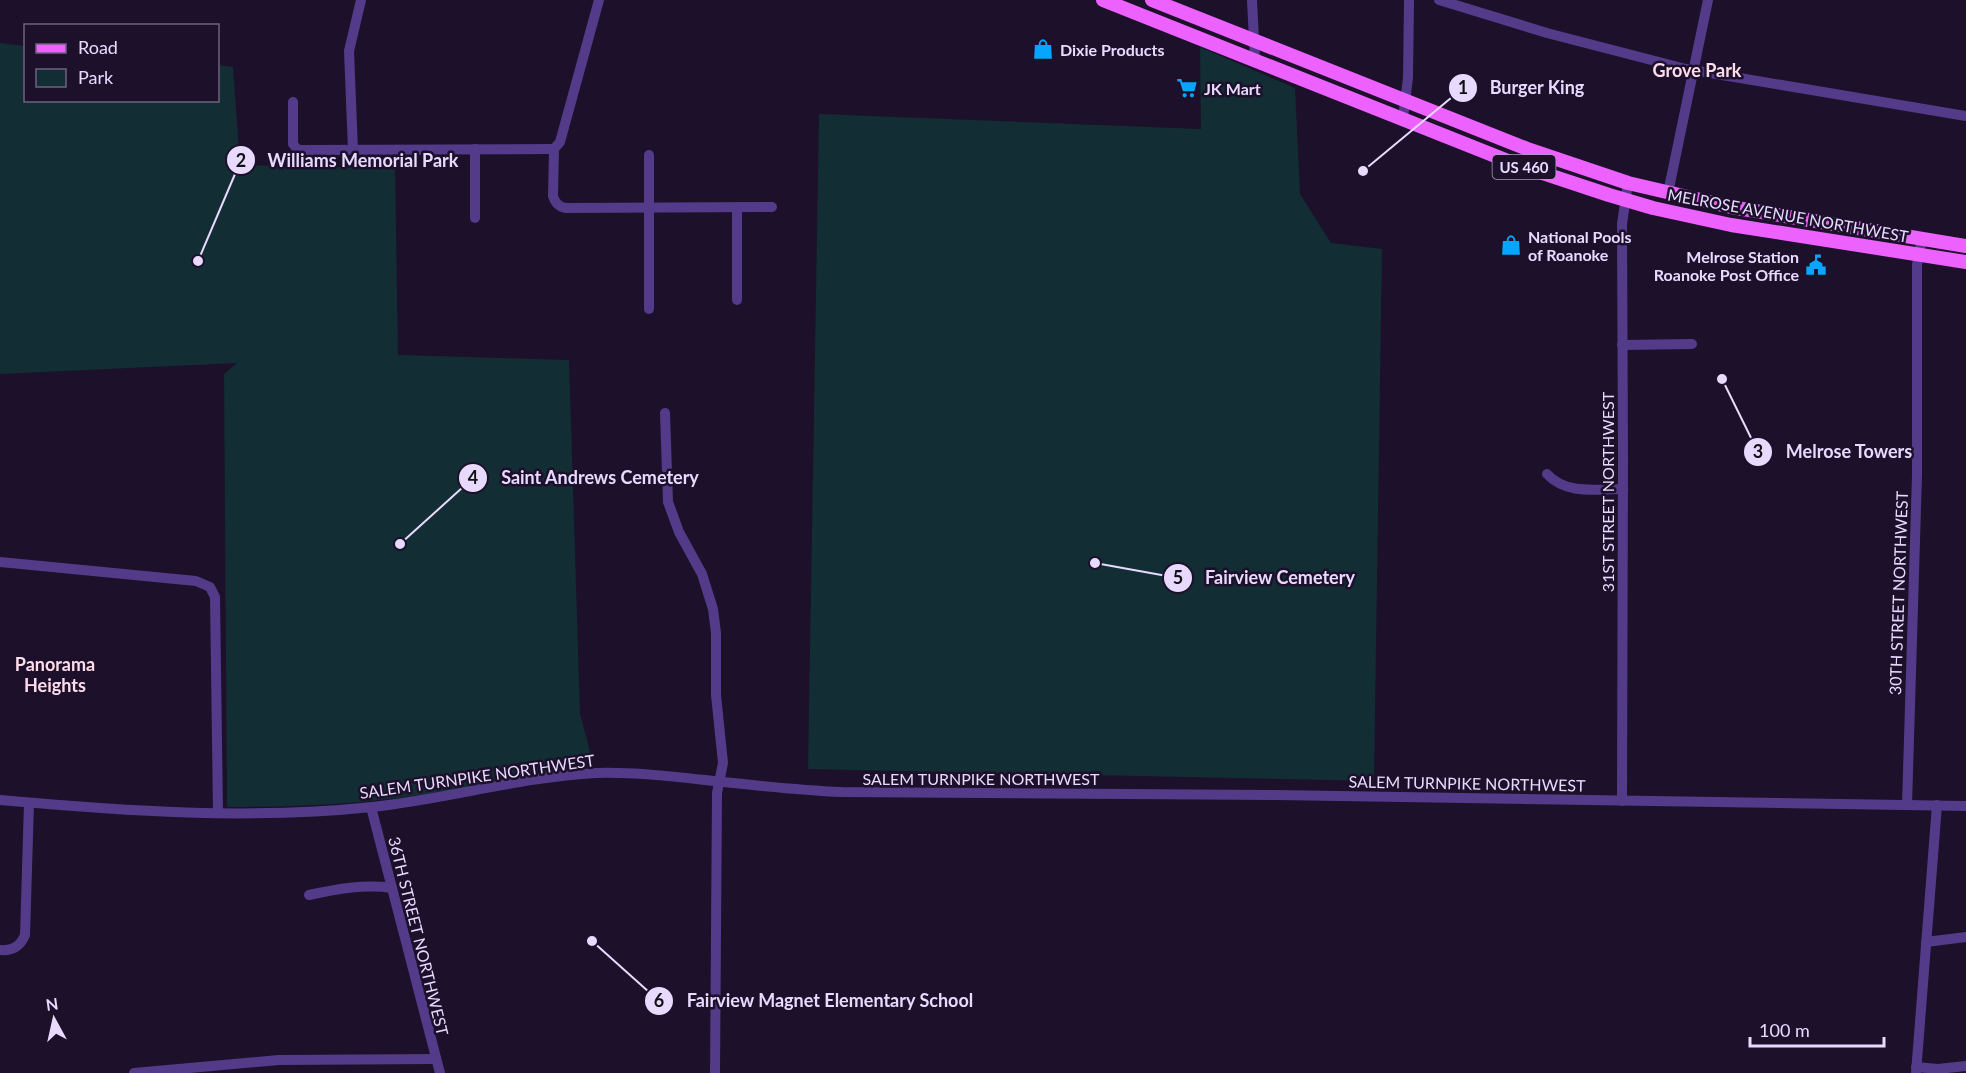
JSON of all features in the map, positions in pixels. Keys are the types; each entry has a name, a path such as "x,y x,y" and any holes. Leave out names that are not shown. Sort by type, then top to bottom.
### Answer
{"main road":[{"name":"MELROSE AVENUE NORTHWEST","path":"1103,0 1518,165 1625,200 1731,225 1966,262"},
{"name":"MELROSE AVENUE NORTHWEST","path":"1152,0 1540,154 1628,183 1731,207 1966,246"}],"street":[{"path":"353,150 349,51 362,0"},
{"path":"598,0 560,142 554,149 553,196 558,206 566,208 772,207"},
{"path":"1252,0 1255,60"},
{"path":"1403,118 1408,78 1409,0"},
{"path":"1439,0 1547,33 1692,70 1966,116"},
{"path":"1668,193 1708,0"},
{"path":"293,102 293,144 301,150 554,149"},
{"path":"475,149 475,218"},
{"path":"649,155 649,309"},
{"name":"31ST STREET NORTHWEST","path":"1622,801 1622,224 1628,183"},
{"path":"737,207 737,300"},
{"name":"30TH STREET NORTHWEST","path":"1906,805 1917,475 1917,265 1922,238"},
{"path":"1622,345 1692,344"},
{"path":"665,413 668,502 679,532 702,574 713,609 716,633 716,696 723,763 717,793 715,1073"},
{"path":"1547,474 1560,485 1574,489 1623,489"},
{"path":"0,562 196,581 214,591 218,813"},
{"name":"SALEM TURNPIKE NORTHWEST","path":"0,800 137,811 218,813 309,811 371,807 563,776 596,774 655,775 799,790 841,792 1276,795 1966,806"},
{"path":"3,950 19,946 25,935 29,802"},
{"path":"1937,806 1916,1070 1966,1066"},
{"name":"36TH STREET NORTHWEST","path":"371,807 440,1073"},
{"path":"309,895 366,885 392,888"},
{"path":"1926,942 1966,938"},
{"path":"134,1073 279,1060 436,1059"}],"green space":[{"path":"0,43 24,46 24,102 219,102 219,65 233,67 240,165 395,168 398,355 569,360 580,714 594,766 383,800 316,805 227,807 224,374 237,363 0,374"},
{"path":"1200,47 1295,88 1300,194 1331,243 1382,249 1374,781 808,769 819,114 1201,129"}],"place":[{"name":"Dixie Products","path":"1043,49"},
{"name":"JK Mart","path":"1187,88"},
{"name":"Burger King","path":"1363,171"},
{"name":"National Pools of Roanoke","path":"1511,245"},
{"name":"Williams Memorial Park","path":"198,261"},
{"name":"Melrose Station Roanoke Post Office","path":"1816,265"},
{"name":"Melrose Towers","path":"1722,379"},
{"name":"Saint Andrews Cemetery","path":"400,544"},
{"name":"Fairview Cemetery","path":"1095,563"},
{"name":"Fairview Magnet Elementary School","path":"592,941"}],"district":[{"name":"Grove Park","path":"1697,70"},
{"name":"Panorama Heights","path":"55,674"}]}
